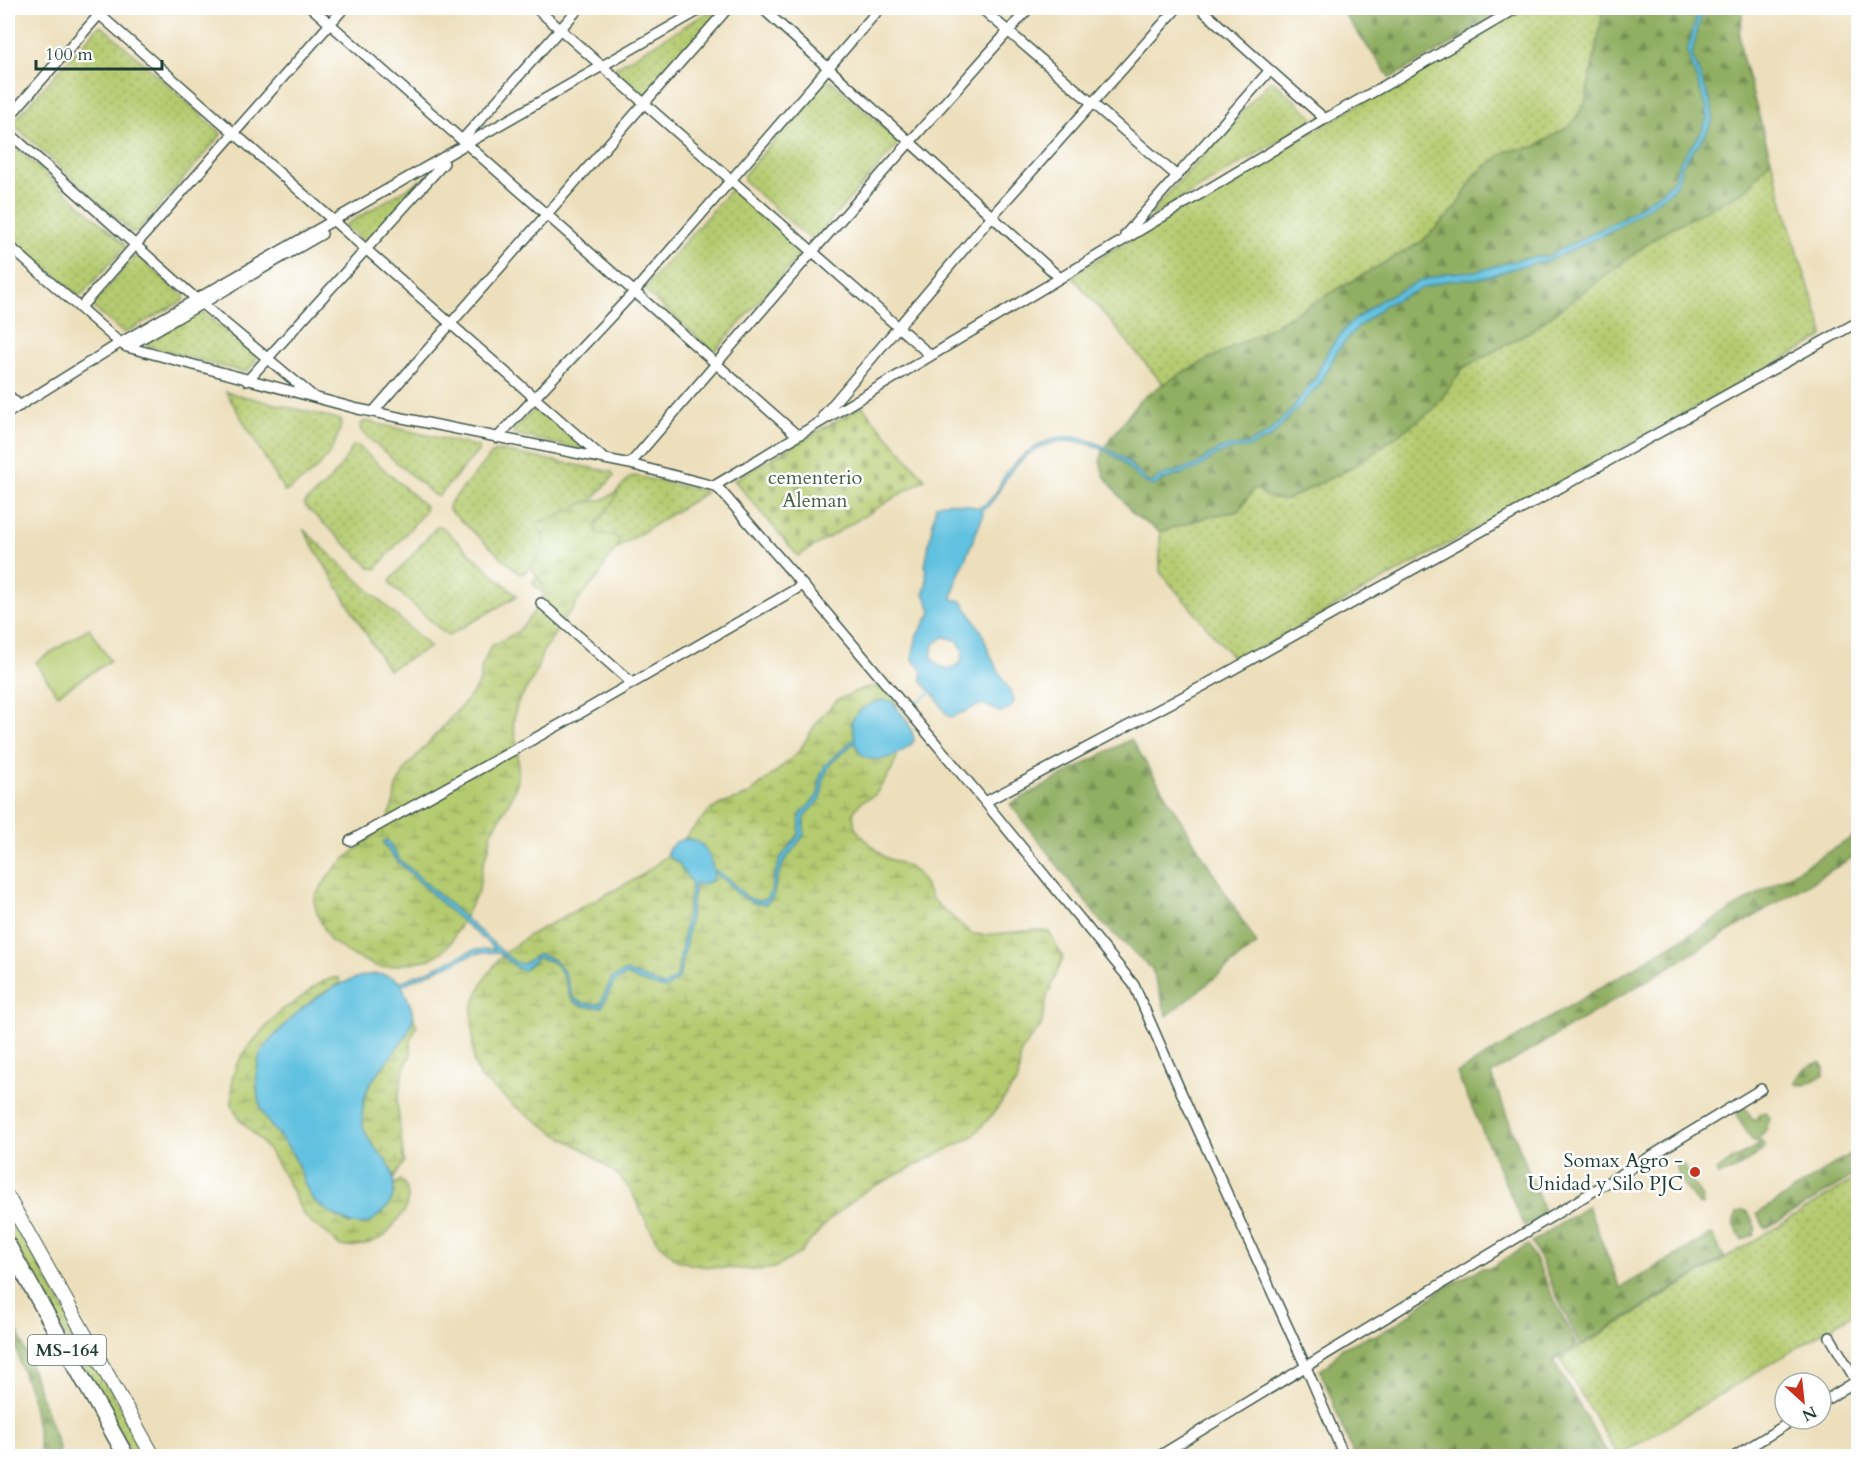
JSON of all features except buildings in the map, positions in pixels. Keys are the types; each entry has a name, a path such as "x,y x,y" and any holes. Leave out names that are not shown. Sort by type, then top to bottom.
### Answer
{"main road":[{"name":"MS-164","path":"8,1245 126,1456"}],"street":[{"path":"312,8 797,435"},
{"path":"80,308 344,8"},
{"path":"536,8 930,355"},
{"path":"247,381 444,163 466,144 560,28 579,8"},
{"path":"604,67 703,8"},
{"path":"335,223 466,144 711,8"},
{"path":"373,412 728,8"},
{"path":"762,8 1060,278"},
{"path":"497,438 634,292 880,8"},
{"path":"981,8 1177,176"},
{"path":"630,465 813,251 1029,8"},
{"path":"818,423 992,216 1177,8"},
{"path":"1200,8 1325,119"},
{"path":"714,486 1325,119 1517,8"},
{"path":"8,118 98,10 365,250 604,459"},
{"path":"1119,243 1270,70"},
{"path":"8,132 199,301 316,399"},
{"path":"8,413 335,223 444,163"},
{"path":"8,245 124,345 316,399 604,459 714,486 720,490 985,802 1134,985 1344,1456"},
{"path":"985,802 1203,686 1858,322"},
{"path":"8,395 20,406"},
{"path":"350,841 803,585"},
{"path":"542,603 632,683"},
{"path":"1159,1456 1761,1089"},
{"path":"8,1198 153,1456"},
{"path":"1830,1337 1858,1381 1833,1396"},
{"path":"1735,1456 1776,1431"}],"green space":[{"path":"715,8 724,8 645,96 642,96 613,69"},
{"path":"1340,8 1517,8 1390,78"},
{"path":"1522,8 1604,8 1585,104 1571,125 1535,147 1507,151 1475,175 1455,209 1423,241 1259,334 1163,384 1071,275"},
{"path":"1604,8 1744,8 1739,34 1742,56 1771,159 1746,190 1665,231 1529,332 1463,368 1434,409 1353,467 1286,500 1267,497 1256,488 1239,511 1210,516 1160,532 1134,515 1104,476 1100,461 1104,448 1139,401 1189,369 1259,334 1423,241 1455,209 1475,175 1507,151 1535,147 1571,125 1585,104"},
{"path":"99,26 103,27 221,135 136,233 132,232 13,122"},
{"path":"826,80 831,81 896,139 898,144 814,239 810,239 744,181 744,175"},
{"path":"1270,81 1273,81 1311,115 1313,120 1152,216 1149,215"},
{"path":"8,140 124,244 125,247 81,295 78,295 8,235"},
{"path":"1771,159 1795,245 1823,330 1823,336 1818,340 1236,661 1160,572 1160,532 1210,516 1239,511 1256,488 1286,500 1353,467 1434,409 1463,368 1529,332 1665,231 1746,190"},
{"path":"423,179 366,242 345,226 347,224"},
{"path":"730,190 801,248 802,253 716,350 712,350 646,292 645,288"},
{"path":"134,257 139,257 184,296 184,300 126,332 122,332 93,305"},
{"path":"199,312 255,355 256,360 247,371 243,372 147,346 148,342"},
{"path":"226,392 342,420 339,433 329,454 306,478 285,492"},
{"name":"cementerio Aleman","path":"862,406 925,479 798,556 734,480"},
{"path":"533,410 538,410 585,448 584,450 513,434"},
{"path":"366,421 478,447 479,450 439,496 435,496 362,432 360,428"},
{"path":"353,446 358,446 425,506 425,511 376,569 371,568 304,503 332,478"},
{"path":"501,451 612,472 614,476 524,573 519,573 449,510 449,504 494,452"},
{"path":"635,476 705,491 705,493 544,594 533,584 533,581 630,477"},
{"path":"618,491 595,527 598,534 614,535 619,540 618,546 600,575 567,615 542,653 536,673 517,704 513,723 518,752 518,780 511,799 491,834 479,890 451,942 442,952 430,959 382,968 351,955 330,940 318,916 314,902 316,895 339,864 386,824 396,787 406,768 473,693 480,681 482,666 490,647 517,632 540,604 543,597 543,584 530,567 545,540 534,523 555,518 583,503 604,499"},
{"path":"437,526 441,526 517,596 448,636 391,585 390,581"},
{"path":"303,529 430,647 388,670"},
{"path":"89,628 110,661 57,695 36,662"},
{"path":"863,688 888,689 896,701 900,743 892,770 875,795 861,802 853,813 855,828 884,857 908,866 919,875 932,899 972,934 985,935 1036,930 1049,932 1063,958 1047,997 1041,1026 1021,1051 1018,1080 993,1114 972,1137 865,1191 828,1221 799,1254 774,1268 759,1270 709,1267 677,1260 656,1240 630,1189 621,1178 585,1150 513,1105 480,1077 474,1062 472,1008 483,981 508,950 531,934 639,877 673,851 710,810 748,795 791,759 799,751 819,719 837,700"},
{"path":"1131,739 1257,944 1167,1016 1152,969 1102,923 1010,804"},
{"path":"1858,834 1858,854 1491,1074 1545,1214 1524,1226 1457,1073"},
{"path":"332,978 339,978 340,983 317,997 297,1014 261,1052 257,1067 257,1084 264,1115 292,1152 300,1172 324,1208 349,1224 370,1222 388,1206 394,1193 394,1185 400,1180 405,1185 408,1198 405,1211 384,1237 364,1245 346,1247 338,1245 329,1235 311,1223 302,1212 271,1154 240,1120 232,1107 232,1079 236,1066 248,1047 281,1010 318,984"},
{"path":"413,1015 417,1026 411,1039 411,1054 404,1069 397,1102 404,1162 394,1178 388,1163 365,1134 362,1110 365,1095 407,1030"},
{"path":"1820,1062 1824,1068 1824,1075 1804,1085 1796,1084 1798,1076 1804,1070"},
{"path":"1745,1107 1753,1120 1756,1120 1759,1114 1766,1112 1770,1118 1767,1128 1757,1142 1753,1141 1737,1117 1738,1111"},
{"path":"1761,1141 1765,1146 1756,1155 1736,1168 1717,1175 1717,1171 1733,1159 1750,1151"},
{"path":"1854,1151 1858,1155 1858,1173 1765,1229 1757,1214"},
{"path":"1682,1163 1702,1198 1703,1205 1699,1205 1681,1181 1677,1164"},
{"path":"1858,1177 1858,1311 1618,1456 1560,1359"},
{"path":"1588,1206 1620,1288 1712,1234 1724,1257 1580,1346 1532,1242"},
{"path":"1744,1210 1750,1215 1756,1229 1753,1235 1742,1240 1733,1224 1737,1213"},
{"path":"8,1211 148,1456 133,1456 8,1234"},
{"path":"1528,1245 1577,1346 1553,1361 1609,1456 1354,1456 1320,1370 1328,1365 1342,1348 1369,1336 1376,1336 1410,1315 1442,1289 1482,1268 1492,1267"},
{"path":"8,1304 58,1444 60,1456 41,1456 32,1397 21,1368 8,1319"}],"water":[{"path":"1699,8 1703,8 1692,54 1711,104 1713,118 1706,134 1682,165 1678,182 1671,191 1617,228 1551,260 1483,278 1445,281 1385,305 1353,332 1338,350 1320,384 1270,438 1250,447 1226,451 1200,467 1161,481 1155,486 1144,482 1115,456 1086,443 1072,441 1045,445 1020,461 991,503 982,511 983,516 957,579 952,598 964,604 982,632 989,653 1014,700 1009,708 1000,712 982,704 950,717 945,712 934,694 922,682 922,671 912,658 917,635 931,613 924,594 927,580 925,566 936,505 952,503 979,508 993,497 1005,474 1019,459 1045,442 1058,438 1072,437 1101,445 1126,460 1148,482 1153,482 1159,477 1198,464 1210,454 1225,447 1248,444 1267,434 1290,411 1314,380 1329,349 1348,325 1382,299 1420,281 1447,273 1478,271 1520,259 1548,256 1623,218 1665,189 1674,179 1680,161 1701,133 1707,118 1706,106 1687,52","holes":["944,637 957,640 963,650 961,663 950,669 938,666 931,656 934,644"]},
{"path":"883,700 891,701 902,715 909,725 914,741 900,753 882,759 865,757 855,742 831,763 824,777 821,799 804,817 804,835 785,860 777,878 773,897 766,904 751,902 714,873 712,881 701,885 695,884 679,979 665,989 627,975 614,982 602,1007 585,1006 577,1004 570,997 562,974 554,963 538,958 524,970 518,969 498,952 474,954 402,985 412,1011 412,1024 369,1086 362,1111 363,1127 367,1136 391,1169 394,1186 391,1200 380,1215 361,1225 341,1219 313,1200 291,1151 268,1122 260,1106 257,1069 261,1052 301,1009 337,986 376,974 394,978 400,982 473,950 495,949 450,911 392,856 383,842 387,840 399,859 511,959 522,964 539,954 559,964 566,976 573,998 583,1003 600,1004 612,978 626,971 664,986 677,977 692,882 679,863 670,858 667,852 670,847 675,842 694,840 707,851 713,869 727,878 747,897 758,901 766,899 771,892 781,857 799,834 800,815 818,795 820,777 825,765 855,738 851,722 857,714 869,705"}],"waterway":[{"path":"908,708 933,691"}],"place":[{"name":"Somax Agro - Unidad y Silo PJC","path":"1695,1172"}]}
